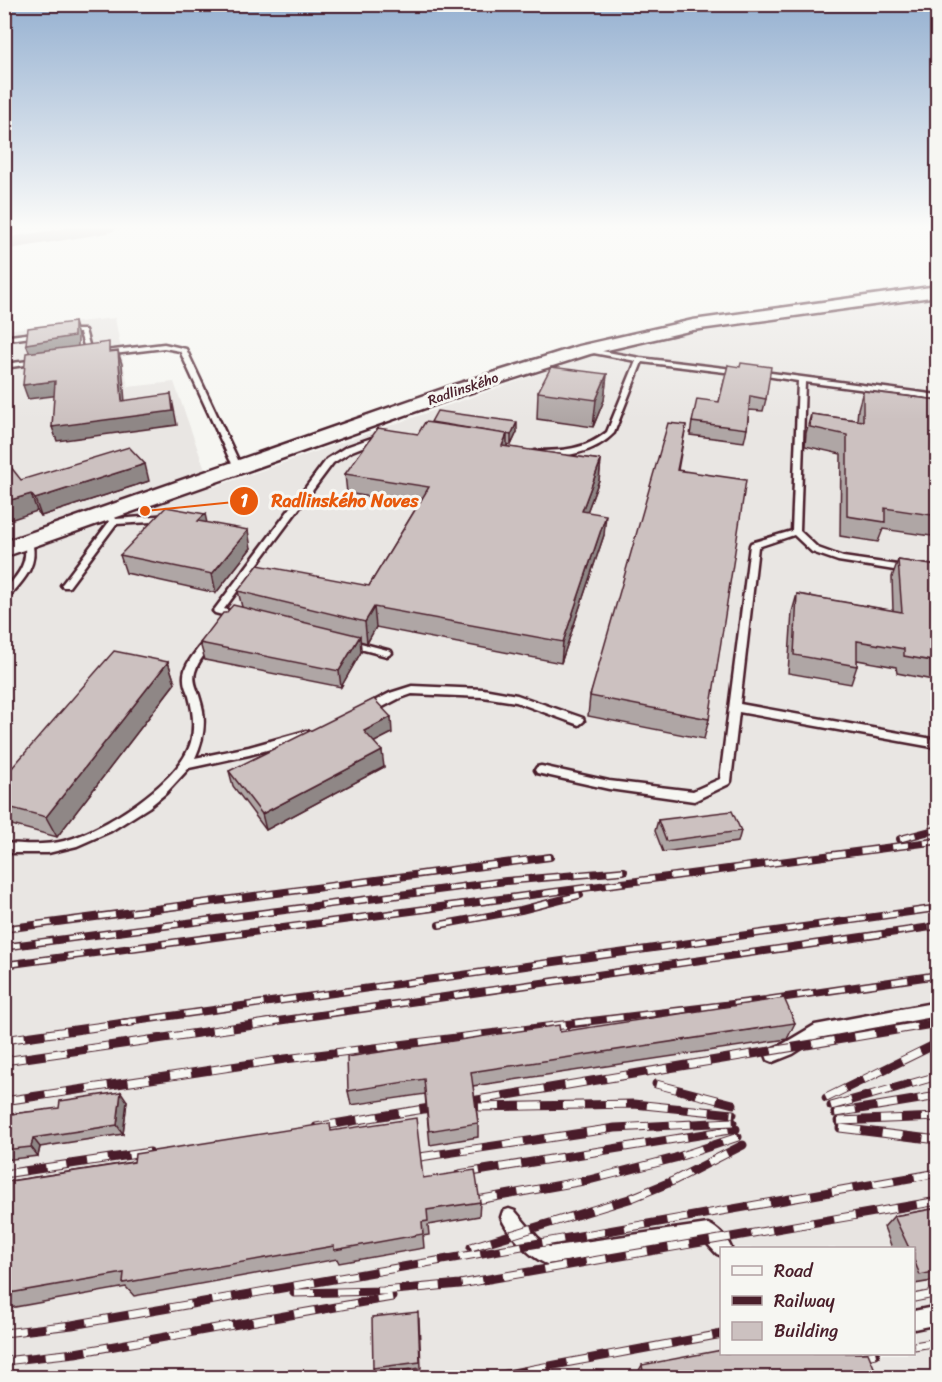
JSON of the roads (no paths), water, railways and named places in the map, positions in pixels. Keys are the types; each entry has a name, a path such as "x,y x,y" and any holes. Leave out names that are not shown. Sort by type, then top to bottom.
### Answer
{"main road":[{"name":"Radlinského","path":"4,550 111,518 240,468 468,387 585,350 693,325 934,291"}],"lane":[{"path":"10,338 83,331 90,354"},
{"path":"80,356 164,346 183,349 234,460 240,468"},
{"path":"585,350 640,360 936,397"},
{"path":"4,366 47,360"},
{"path":"526,451 564,453 585,449 602,441 610,434 640,360"},
{"path":"802,379 796,532 815,550 841,559 938,574"},
{"path":"252,620 218,611 330,461 349,449 377,438 395,436"},
{"path":"66,585 111,518 176,518"},
{"path":"541,770 609,785 694,796 725,781 754,545 796,532"},
{"path":"4,597 29,567 32,557 28,542"},
{"path":"4,848 37,849 71,844 96,833 126,817 187,764 196,744 199,718 189,676 192,667 213,636"},
{"path":"342,642 387,653"},
{"path":"360,713 412,690 483,693 517,699 579,721"},
{"path":"734,707 938,744"},
{"path":"187,764 288,741 319,730"},
{"path":"773,1054 788,1049 815,1032 938,1009"},
{"path":"509,1217 532,1244 547,1256 708,1232 722,1247"},
{"path":"915,1320 938,1315"}],"railway":[{"path":"900,839 938,829"},
{"path":"4,965 938,841"},
{"path":"4,929 550,857"},
{"path":"4,947 506,881 624,871"},
{"path":"439,925 521,910 580,895"},
{"path":"121,1023 938,908"},
{"path":"264,1023 938,926"},
{"path":"575,1023 766,1000 938,975"},
{"path":"4,1040 132,1022"},
{"path":"4,1061 274,1022"},
{"path":"4,1101 285,1059 587,1022"},
{"path":"316,1127 938,1023 935,1023"},
{"path":"826,1098 938,1043"},
{"path":"831,1106 938,1076"},
{"path":"656,1084 733,1104"},
{"path":"835,1113 938,1096"},
{"path":"479,1107 634,1104 733,1114"},
{"path":"838,1121 938,1117"},
{"path":"420,1157 615,1128 733,1122"},
{"path":"840,1128 938,1140"},
{"path":"459,1174 736,1129"},
{"path":"477,1200 589,1180 675,1158 738,1137"},
{"path":"471,1247 629,1199 673,1181 743,1145"},
{"path":"4,1174 150,1152"},
{"path":"4,1333 72,1325 938,1173"},
{"path":"294,1293 383,1291 460,1284 938,1201"},
{"path":"915,1298 938,1293"},
{"path":"4,1361 75,1353 392,1297"},
{"path":"485,1378 720,1334"},
{"path":"915,1346 938,1342"},
{"path":"855,1358 871,1355"}],"place":[{"name":"Radlinského Noves","path":"145,511"}]}
